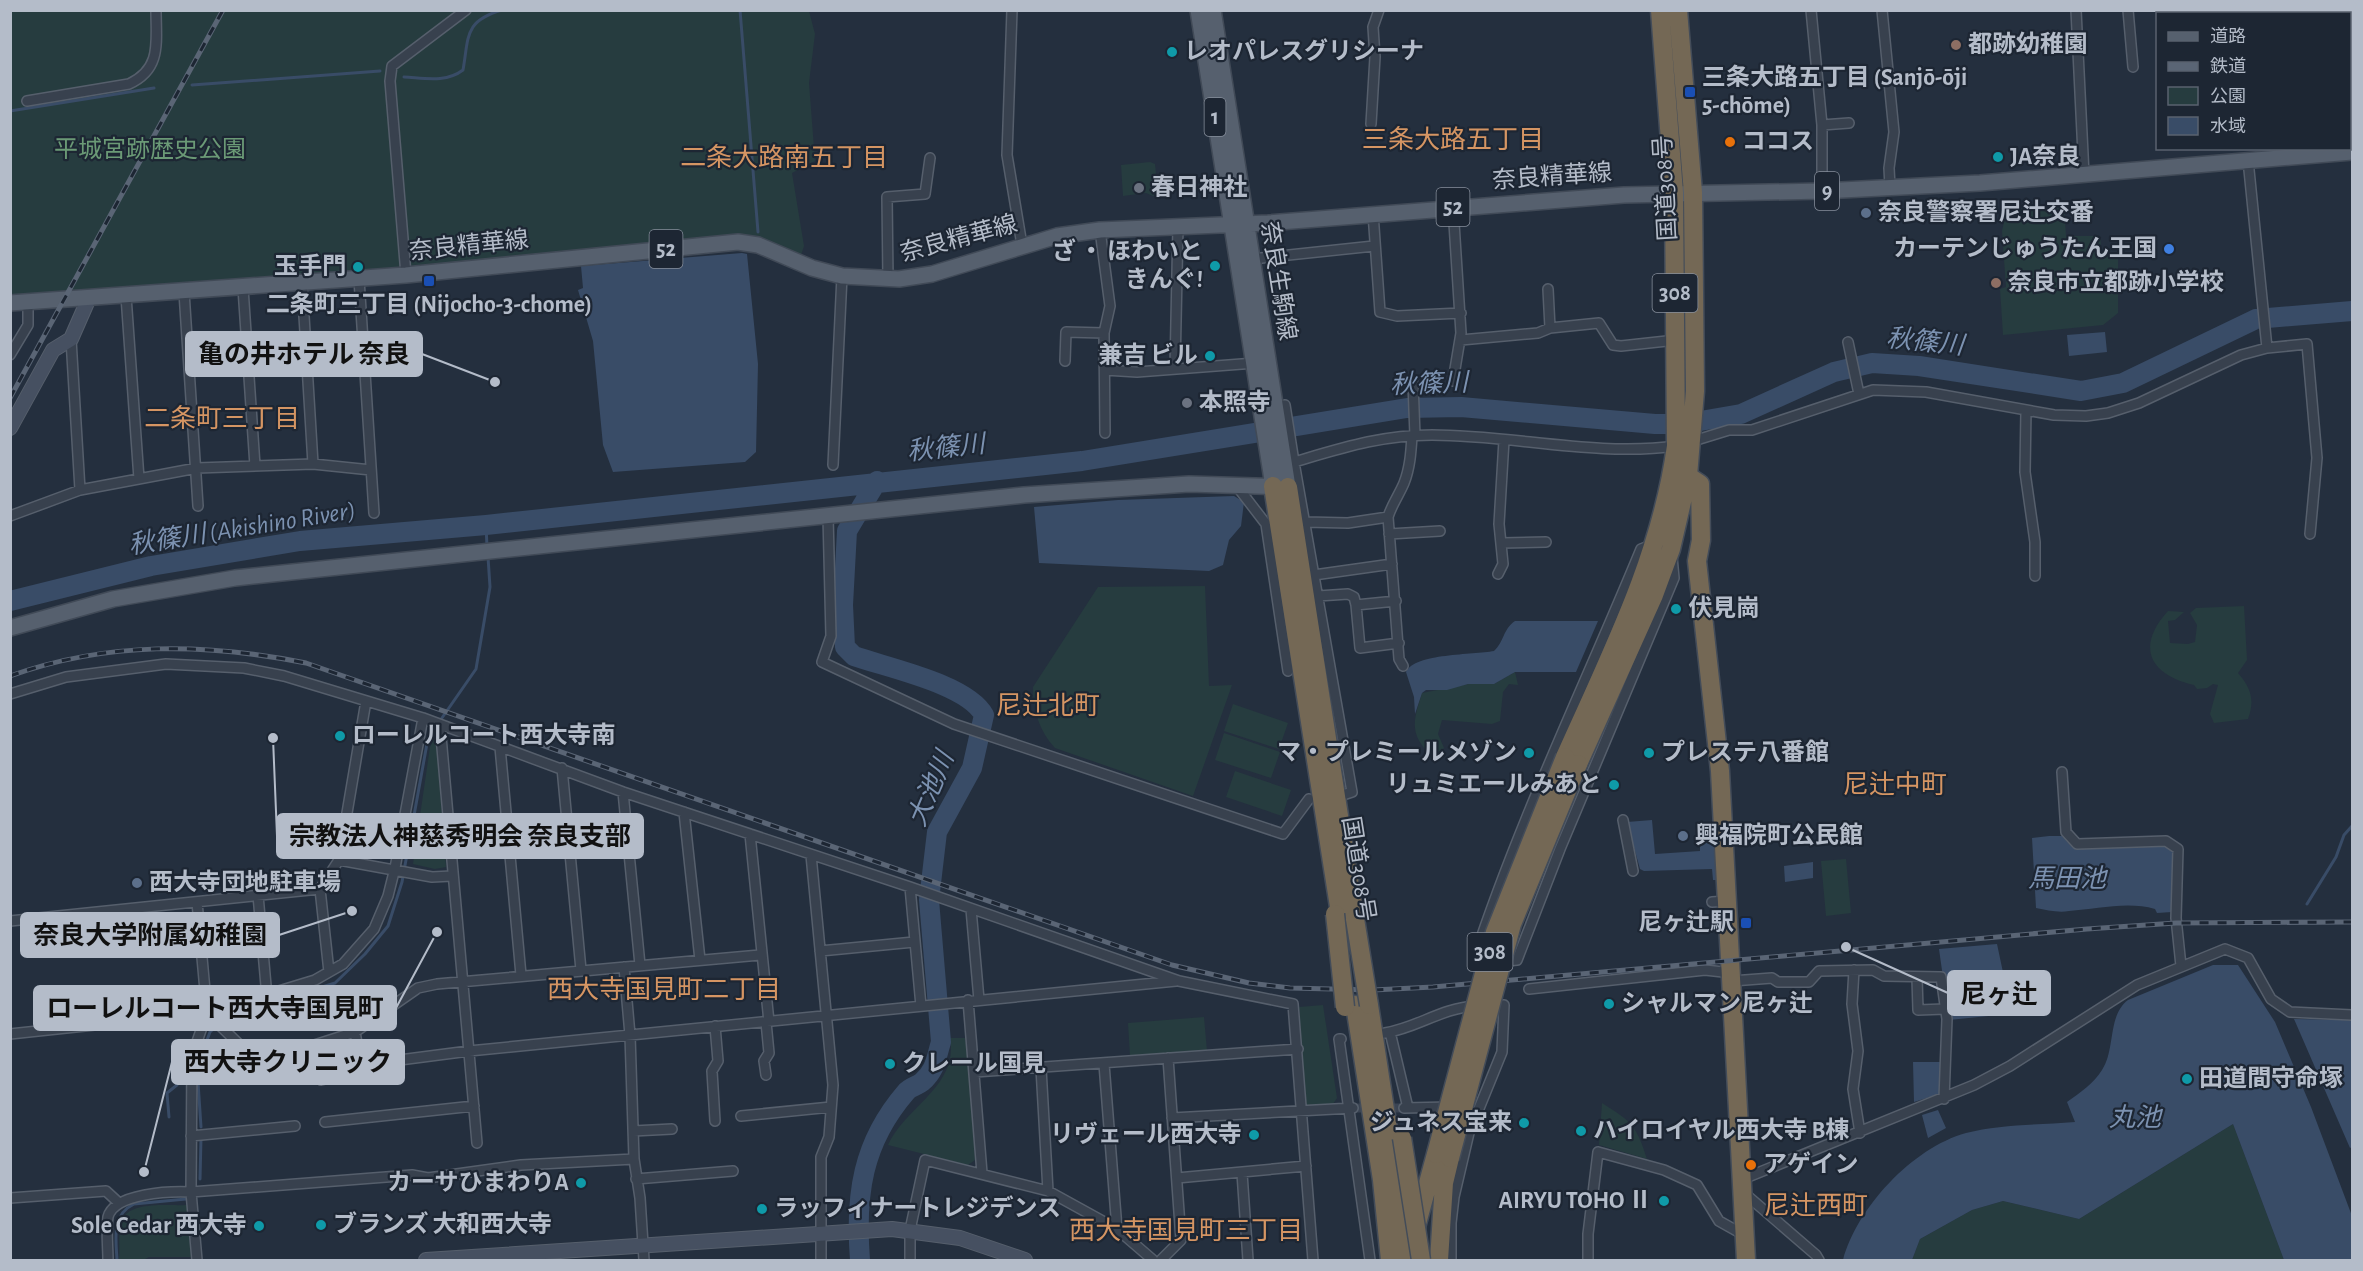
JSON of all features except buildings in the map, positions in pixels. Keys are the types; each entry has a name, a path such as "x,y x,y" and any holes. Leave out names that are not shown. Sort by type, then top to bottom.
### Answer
{"highway":[{"name":"国道308号","path":"1660,10 1674,193 1676,340 1685,398"},
{"name":"国道308号","path":"1678,10 1693,193 1685,398"},
{"name":"308","path":"1684,440 1685,398"},
{"name":"国道308号","path":"1408,1260 1423,1196 1443,1156 1495,932 1572,760 1638,592 1663,546 1688,476 1684,440"},
{"name":"国道308号","path":"1663,546 1671,485 1684,440"},
{"path":"1688,476 1700,484 1701,540 1697,561 1720,771 1720,901 1732,977 1746,1260"},
{"name":"国道308号","path":"1281,487 1316,803 1343,915"},
{"name":"国道308号","path":"1281,487 1356,1006 1390,1141 1408,1260"},
{"path":"1663,546 1689,554 1697,561"},
{"path":"1343,915 1356,1006 1378,1260"},
{"path":"1356,1006 1421,1260"},
{"name":"国道308号","path":"1390,1141 1390,1260"},
{"name":"国道308号","path":"1439,1260 1444,1183 1443,1156"},
{"name":"308","path":"1414,1260 1423,1196"}],"main road":[{"name":"奈良生駒線","path":"1198,10 1239,224 1252,259 1282,462 1281,487"},
{"name":"奈良生駒線","path":"1213,10 1255,363 1275,412"},
{"name":"9","path":"1674,193 1822,191 1890,187 2084,175 2248,160 2305,152 2352,152"},
{"name":"奈良精華線","path":"10,303 359,279 738,242 758,245 812,268 843,276 888,279 932,274 1022,245 1057,236 1100,230 1239,224 1674,193"},
{"path":"10,628 113,599 195,583 1024,495 1189,484 1281,487"}],"street":[{"path":"27,101 129,84 140,79 152,67 156,50 156,10"},
{"path":"406,275 390,81 392,66 466,10"},
{"path":"1012,10 1007,155 1022,245"},
{"path":"1371,124 1375,57 1373,27 1379,10"},
{"path":"1811,10 1822,125 1822,191"},
{"path":"1882,10 1894,132 1889,168 1890,187"},
{"path":"2076,10 2084,175"},
{"path":"2128,10 2133,68"},
{"path":"1822,125 1849,123"},
{"path":"888,279 886,197 925,194 930,158"},
{"path":"2248,160 2267,348"},
{"path":"1453,207 1461,313 1461,340 1453,381"},
{"path":"1373,213 1380,312 1397,316 1461,313"},
{"path":"1175,369 1178,226"},
{"path":"1100,230 1110,306 1104,333 1105,433"},
{"path":"1252,259 1374,246"},
{"path":"832,465 843,276"},
{"path":"359,279 374,513"},
{"path":"302,283 313,464"},
{"path":"243,288 255,466"},
{"path":"1548,289 1550,328"},
{"path":"184,292 198,506"},
{"path":"126,296 139,479"},
{"path":"80,490 71,339 89,298"},
{"path":"10,356 28,325 28,302"},
{"path":"1461,340 1538,333 1550,328 1599,323 1613,345 1676,340"},
{"path":"1065,361 1066,332 1104,333"},
{"path":"10,428 53,350 71,339"},
{"path":"1849,344 1859,393"},
{"path":"1346,794 1352,792 1328,667 1306,522 1282,462 1373,439 1414,434 1604,450 1684,440 1730,430 1752,430 1859,393 1893,389 1926,392 2054,415 2086,416 2139,403 2241,355 2267,348 2307,344 2318,458 2310,534"},
{"path":"1105,370 1137,372 1255,363"},
{"path":"1404,666 1400,659 1388,518 1392,503 1403,485 1410,463 1414,434 1413,384"},
{"path":"2026,410 2025,472 2036,542 2036,576"},
{"path":"1498,574 1503,564 1499,524 1504,440"},
{"path":"10,516 80,490 197,468 313,464 371,470"},
{"path":"1236,485 1266,524 1288,671"},
{"path":"832,515 831,636 822,662 954,724 1283,834 1316,803"},
{"path":"1306,522 1348,523 1388,518"},
{"path":"1389,534 1440,531"},
{"path":"1502,543 1546,542"},
{"path":"1663,546 1674,578 1560,849 1518,960 1476,964 1474,958 1515,843 1583,691 1641,549 1663,546"},
{"path":"1314,575 1392,564"},
{"path":"1318,596 1348,594 1354,597 1360,648 1399,643"},
{"path":"1356,604 1396,601"},
{"path":"10,693 66,677 98,671 166,664 205,664 244,668 285,676 423,718 623,792 934,895 1179,981 1293,1004 1313,1260"},
{"path":"329,972 320,890 339,860 366,701"},
{"path":"10,1034 207,1013 267,997 315,980 343,964 374,929 388,897 423,718"},
{"path":"441,725 452,876 477,1143"},
{"path":"500,747 521,975"},
{"path":"562,768 581,970"},
{"path":"2062,772 2066,832 2077,844 2166,841 2178,849 2176,918 2181,966"},
{"path":"623,792 640,964"},
{"path":"684,812 700,960"},
{"path":"1623,820 1633,871"},
{"path":"750,834 767,1022 769,1053 764,1061 766,1075"},
{"path":"811,855 833,1084 829,1137 821,1157 821,1260"},
{"path":"339,860 395,868 432,877 452,876"},
{"path":"910,887 914,942 923,1005"},
{"path":"10,921 320,890"},
{"path":"258,896 267,997"},
{"path":"197,902 207,1013 192,1056 191,1192 197,1260"},
{"path":"971,909 979,1000"},
{"path":"820,951 914,942"},
{"path":"1820,1260 1743,1186 1860,1133 1944,1099 2010,1066 2137,985 2225,949 2248,958 2271,999 2290,1012 2352,1015"},
{"path":"207,1013 243,1048 259,1057 274,1058 355,1032 418,988 521,975 760,955"},
{"path":"624,967 630,1035 634,1159 640,1198 644,1260"},
{"path":"1529,989 1705,970 1732,977 1772,978 1778,982 1809,982 1820,971 1873,970 1884,976 1941,977 1945,1009 1944,1099"},
{"path":"1854,970 1852,1004 1858,1051 1852,1089 1860,1133"},
{"path":"1917,978 1918,1010 1945,1009"},
{"path":"355,1032 362,1065 469,1051 1179,981"},
{"path":"968,1000 982,1173"},
{"path":"1451,1260 1451,1222 1454,1197 1469,1132 1481,1107 1502,1052 1504,1005 1465,1007 1440,1012 1402,1031 1387,1033 1406,1108 1481,1107"},
{"path":"715,1026 718,1061 712,1071 715,1122"},
{"path":"1341,1039 1339,1040 1370,1260"},
{"path":"317,1045 321,1080 353,1074"},
{"path":"975,1072 1298,1049"},
{"path":"1161,1260 1181,1240 1168,1058"},
{"path":"1104,1064 1117,1229"},
{"path":"1041,1068 1048,1191"},
{"path":"325,1122 474,1106"},
{"path":"741,1116 831,1107"},
{"path":"1172,1118 1350,1108"},
{"path":"191,1136 295,1126"},
{"path":"633,1131 672,1129"},
{"path":"1588,1260 1588,1234 1598,1152 1664,1170 1697,1185 1719,1221 1744,1235"},
{"path":"108,1260 108,1215 119,1203 137,1197 412,1175 428,1178 521,1166 634,1159"},
{"path":"910,1260 910,1230 925,1160 1048,1191 1117,1229 1153,1260"},
{"path":"1177,1178 1306,1166"},
{"path":"636,1179 734,1171"},
{"path":"1242,1173 1248,1260"},
{"path":"10,1198 106,1191 119,1203"},
{"path":"426,1260 520,1257 847,1231 910,1230 960,1238 1025,1260"}],"green space":[{"name":"平城宮跡歴史公園","path":"11,11 809,11 815,34 809,83 815,161 792,173 804,246 801,255 752,240 443,266 442,263 385,268 385,272 11,298"},
{"path":"1150,162 1155,164 1158,193 1153,196 1146,193 1123,196 1121,165"},
{"path":"2064,204 2066,236 2100,236 2102,255 2118,254 2118,313 2103,325 2003,335 2000,289 2006,287 2002,231 2007,209"},
{"path":"1205,586 1209,686 1232,685 1193,796 1055,748 1045,735 1038,720 1033,687 1098,587"},
{"path":"2244,606 2247,660 2238,673 2250,695 2250,712 2248,719 2214,723 2210,714 2218,685 2213,684 2207,688 2197,689 2194,685 2167,674 2152,658 2150,648 2152,636 2168,611 2184,612 2175,620 2168,621 2170,643 2195,642 2197,625 2190,613 2196,608"},
{"path":"1515,672 1518,685 1509,684 1503,692 1500,721 1492,724 1442,720 1438,734 1444,748 1439,752 1436,761 1421,744 1415,729 1416,713 1422,693 1468,684 1494,684"},
{"path":"1233,704 1288,723 1279,749 1224,731"},
{"path":"1224,733 1280,752 1271,778 1215,760"},
{"path":"436,735 446,867 435,869 413,864 430,747"},
{"path":"1235,771 1291,790 1282,816 1226,797"},
{"path":"1846,859 1851,913 1826,916 1821,861"},
{"path":"1323,1005 1337,1098 1333,1104 1305,1106 1299,1007"},
{"path":"1204,1017 1207,1051 1130,1056 1128,1023"},
{"path":"950,1038 965,1038 968,1054 975,1160 968,1165 888,1145 896,1131 939,1083 951,1055"},
{"path":"1602,1103 1632,1125 1647,1159 1599,1145"},
{"path":"2233,1124 2284,1260 1912,1260 1920,1239 1972,1210 2003,1201 2079,1219"},
{"path":"188,1205 191,1257 119,1260 120,1226 125,1215 140,1207"}],"water":[{"path":"747,254 758,364 756,452 745,462 613,472 603,445 593,341 578,290 583,288 581,266"},
{"path":"2105,332 2107,352 2069,356 2067,335"},
{"path":"1234,496 1244,502 1241,526 1229,540 1223,565 1209,571 1039,563 1034,507 1118,500"},
{"path":"1515,621 1598,621 1576,672 1515,672 1494,684 1468,684 1447,690 1426,690 1422,693 1415,714 1414,697 1406,672 1412,666 1432,658 1494,651"},
{"path":"1652,820 1655,854 1700,851 1700,840 1715,839 1717,880 1713,880 1712,869 1644,871 1640,869 1627,822"},
{"name":"馬田池","path":"2062,836 2073,848 2165,845 2175,853 2172,912 2157,913 2155,909 2134,906 2112,906 2061,912 2036,908 2032,838"},
{"path":"1813,862 1813,878 1785,882 1784,866"},
{"path":"1997,944 2011,1010 2008,1014 1949,1020 1939,949"},
{"name":"丸池","path":"2213,965 2238,965 2275,1022 2311,1107 2352,1216 2352,1260 2284,1260 2233,1124 2079,1219 2003,1201 1972,1210 1920,1239 1912,1260 1843,1260 1850,1240 1874,1201 1907,1166 1926,1152 1946,1141 1979,1130 2075,1122 2067,1102 2091,1083 2102,1070 2121,1007 2128,1000"},
{"path":"2294,1019 2352,1020 2352,1147 2350,1148"},
{"path":"1913,1062 1941,1062 1940,1094 1914,1102"},
{"path":"1938,1110 1946,1128 1928,1138 1922,1115"}],"waterway":[{"path":"404,77 442,78 463,70 470,31 481,19 502,10"},
{"path":"740,10 758,232"},
{"path":"192,85 380,71"},
{"path":"10,111 154,88"},
{"name":"秋篠川","path":"10,601 151,566 300,541 486,525 1082,461 1407,408 1461,407 1655,424 1683,424 1741,414 1834,372 1872,363 1919,366 2081,391 2123,383 2256,319 2352,311"},
{"name":"大池川","path":"860,1260 861,1192 871,1150 891,1111 908,1090 922,1082 930,1073 941,1042 929,900 937,832 972,768 984,715 975,704 961,694 925,678 854,656 845,647 843,605 847,531 877,481"},
{"path":"486,525 487,547"},
{"path":"201,1127 197,1067 210,1032 226,1017 335,983 365,954 388,926 402,882 428,738 476,669 490,587 488,557"},
{"path":"2307,904 2336,857 2344,835 2352,826"},
{"path":"169,1117 167,1093 177,1085"},
{"path":"200,1179 201,1138"},
{"path":"117,1260 116,1228 122,1214 127,1209 134,1204 186,1199"}],"tunnel":[{"path":"1353,1108 1404,1108"}],"railway":[{"path":"10,398 223,10"},
{"path":"10,676 83,656 157,649 231,652 306,663 1172,965 1249,983 1290,988 1373,990 1433,987 2176,923 2352,922"}],"place":[{"name":"都跡幼稚園","path":"1956,45"},
{"name":"レオパレスグリシーナ","path":"1172,52"},
{"name":"三条大路五丁目 (Sanjō-ōji 5-chōme)","path":"1690,92"},
{"name":"ココス","path":"1730,142"},
{"name":"JA奈良","path":"1998,157"},
{"name":"春日神社","path":"1139,188"},
{"name":"奈良警察署尼辻交番","path":"1866,213"},
{"name":"カーテンじゅうたん王国","path":"2169,249"},
{"name":"ざ ・ ほわいと きんぐ!","path":"1215,266"},
{"name":"玉手門","path":"358,267"},
{"name":"二条町三丁目 (Nijocho-3-chome)","path":"429,281"},
{"name":"奈良市立都跡小学校","path":"1996,283"},
{"name":"兼吉 ビル","path":"1210,356"},
{"name":"亀の井ホテル 奈良","path":"495,382"},
{"name":"本照寺","path":"1187,403"},
{"name":"伏見崗","path":"1676,609"},
{"name":"ローレルコート西大寺南","path":"340,736"},
{"name":"宗教法人神慈秀明会 奈良支部","path":"273,738"},
{"name":"マ・プレミールメゾン","path":"1529,753"},
{"name":"プレステ八番館","path":"1649,753"},
{"name":"リュミエールみあと","path":"1614,785"},
{"name":"興福院町公民館","path":"1683,836"},
{"name":"西大寺団地駐車場","path":"137,883"},
{"name":"奈良大学附属幼稚園","path":"352,911"},
{"name":"尼ヶ辻駅","path":"1746,923"},
{"name":"ローレルコート西大寺国見町","path":"437,932"},
{"name":"尼ヶ辻","path":"1846,947"},
{"name":"シャルマン尼ヶ辻","path":"1609,1004"},
{"name":"クレール国見","path":"890,1064"},
{"name":"田道間守命塚","path":"2187,1079"},
{"name":"ジュネス宝来","path":"1524,1123"},
{"name":"ハイロイヤル西大寺 B棟","path":"1581,1131"},
{"name":"リヴェール西大寺","path":"1254,1135"},
{"name":"アゲイン","path":"1751,1165"},
{"name":"西大寺クリニック","path":"144,1172"},
{"name":"カーサひまわりA","path":"581,1183"},
{"name":"AIRYU TOHO Ⅱ","path":"1664,1201"},
{"name":"ラッフィナートレジデンス","path":"762,1209"},
{"name":"ブランズ 大和西大寺","path":"321,1225"},
{"name":"Sole Cedar 西大寺","path":"259,1226"}],"district":[{"name":"三条大路五丁目","path":"1453,140"},
{"name":"二条大路南五丁目","path":"784,158"},
{"name":"二条町三丁目","path":"222,419"},
{"name":"尼辻北町","path":"1048,706"},
{"name":"尼辻中町","path":"1895,785"},
{"name":"西大寺国見町二丁目","path":"664,990"},
{"name":"尼辻西町","path":"1816,1206"},
{"name":"西大寺国見町三丁目","path":"1186,1231"}],"water label":[{"name":"秋篠川 (Akishino River)","path":"242,528"}]}
